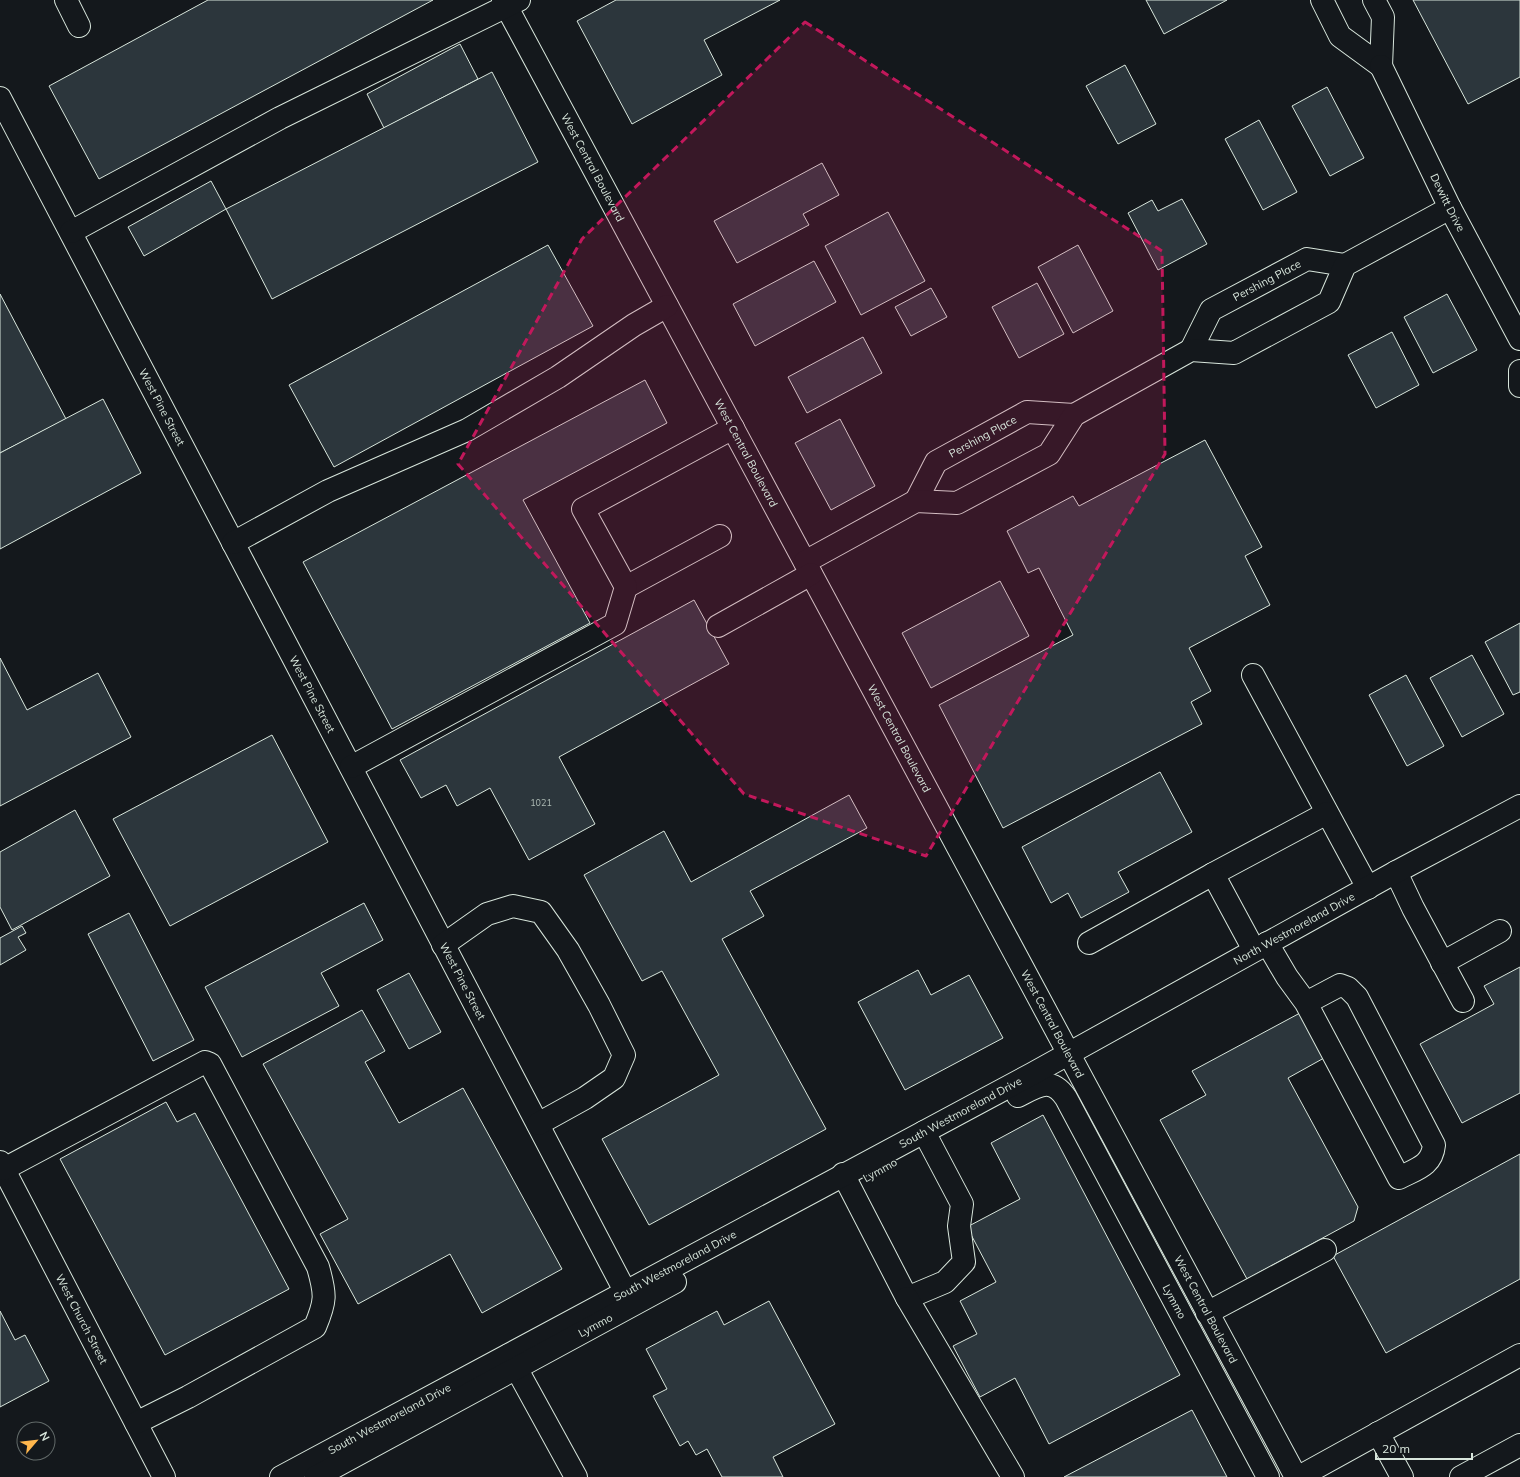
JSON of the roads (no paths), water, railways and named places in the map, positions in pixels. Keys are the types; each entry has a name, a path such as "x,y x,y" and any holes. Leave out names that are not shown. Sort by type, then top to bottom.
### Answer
{"street":[{"path":"66,0 80,26"},
{"name":"Dewitt Drive","path":"1322,0 1340,36 1381,66 1450,208 1520,340"},
{"name":"Dewitt Drive","path":"1374,0 1383,17 1381,66"},
{"path":"71,232 280,118 509,2"},
{"name":"West Central Boulevard","path":"509,2 667,306 1207,1313 1298,1477"},
{"name":"West Pine Street","path":"0,98 625,1291"},
{"path":"718,626 916,501 957,503 1049,454 1074,414 1191,350 1234,352 1330,302 1345,266 1450,208"},
{"name":"Pershing Place","path":"1191,350 1212,310 1307,259 1345,266"},
{"path":"233,543 328,491 467,430 558,377 634,325 667,306"},
{"path":"1520,371 1520,386"},
{"name":"Pershing Place","path":"916,501 936,462 1027,412 1074,414"},
{"path":"626,588 583,509 733,428"},
{"path":"351,767 615,624 626,588 720,536"},
{"path":"1253,675 1368,888"},
{"name":"North Westmoreland Drive","path":"1068,1053 1260,946 1520,806"},
{"path":"1089,943 1327,813"},
{"path":"1396,872 1463,1001"},
{"path":"1213,874 1260,946 1287,977 1306,1004 1399,1178 1429,1162 1433,1155 1434,1145 1356,997 1348,988 1340,985 1306,1004"},
{"path":"443,945 487,914 513,906 541,912 568,950 599,1005 624,1055 614,1078 585,1098 538,1124"},
{"path":"1442,963 1500,931"},
{"name":"South Westmoreland Drive","path":"281,1477 513,1361 625,1291 847,1180 926,1137 1068,1053"},
{"path":"2,1165 205,1062 210,1064 318,1267 325,1288 324,1306 315,1327 188,1397 136,1423"},
{"name":"Lymmo","path":"926,1137 1038,1086 1045,1084 1053,1085 1060,1090 1268,1477"},
{"path":"907,1298 945,1282 964,1262 959,1226 962,1204 926,1137"},
{"name":"West Church Street","path":"2,1165 164,1477"},
{"path":"847,1180 907,1298 1013,1477"},
{"name":"Lymmo","path":"316,1477 513,1361 847,1180"},
{"path":"1207,1313 1325,1250"},
{"path":"1298,1477 1520,1355"},
{"path":"513,1361 576,1477"},
{"path":"1378,1433 1402,1477"},
{"path":"1461,1477 1520,1445"}]}
